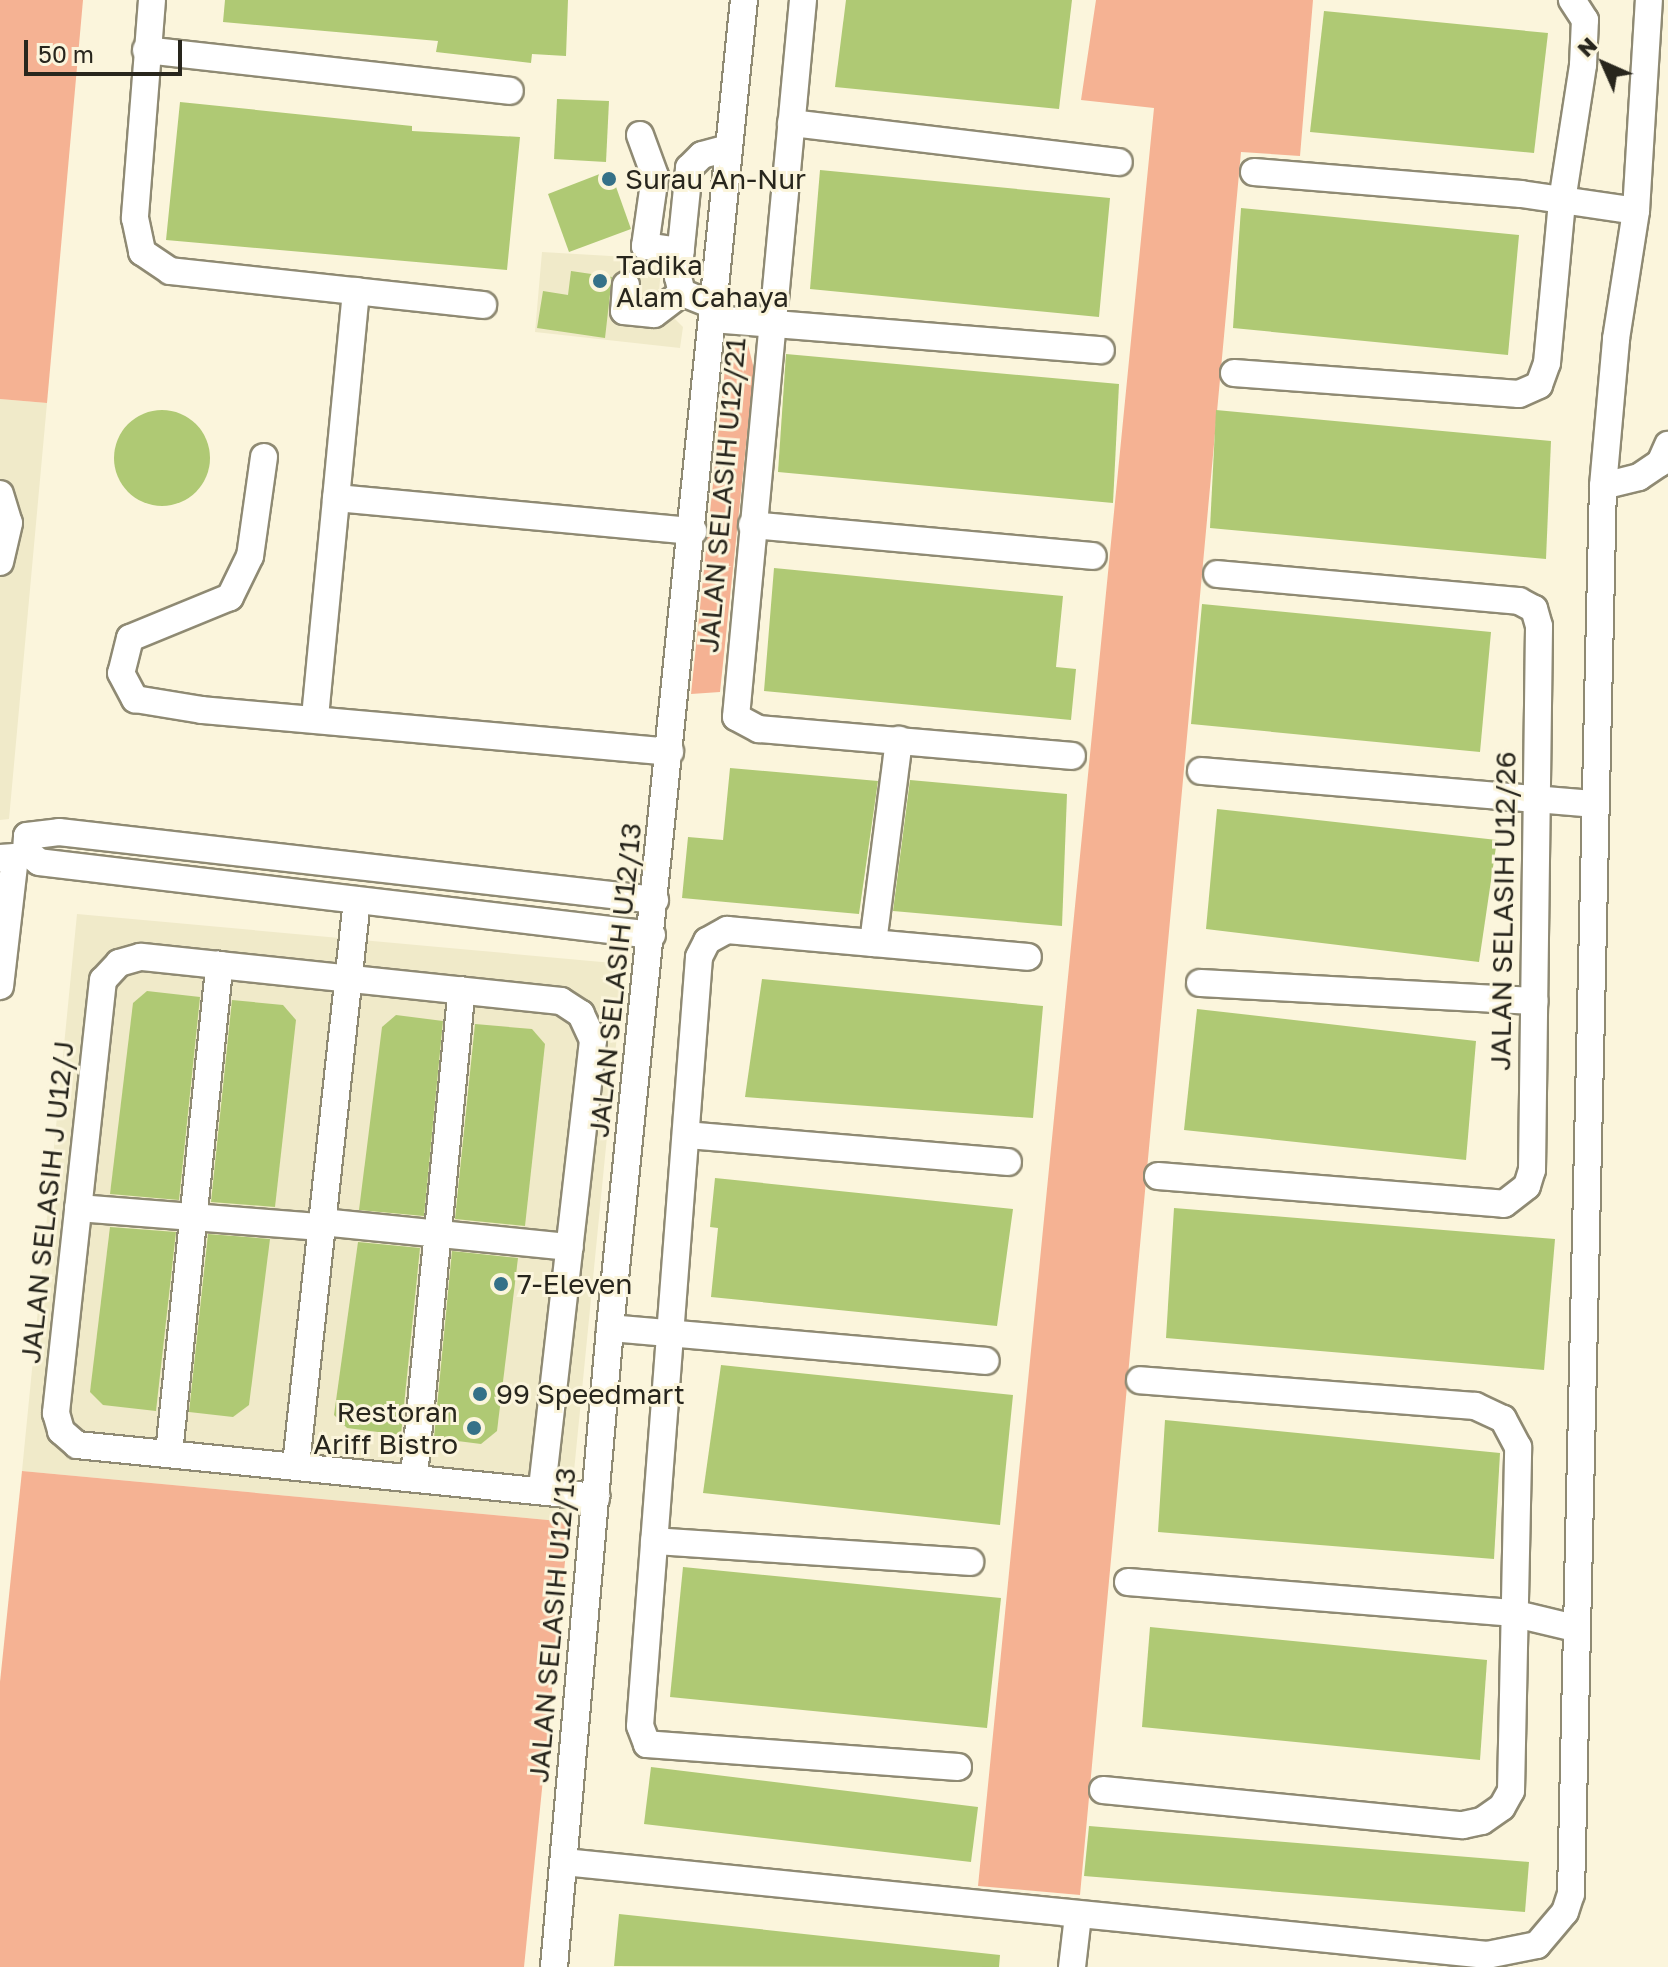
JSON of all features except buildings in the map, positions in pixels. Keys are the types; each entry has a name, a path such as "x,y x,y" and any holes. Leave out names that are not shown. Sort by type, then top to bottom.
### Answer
{"street":[{"path":"152,0 135,218 142,252 170,271 483,305"},
{"name":"JALAN SELASIH U12/13","path":"554,1967 610,1328 693,531 714,313 725,149 744,0"},
{"name":"JALAN SELASIH U12/21","path":"803,0 769,326 735,709 743,723 759,729 899,740"},
{"path":"1234,373 1519,394 1539,385 1547,363 1562,201 1583,65 1585,20 1572,0"},
{"path":"564,1862 1487,1955 1537,1945 1555,1929 1571,1894 1592,804 1603,486 1616,339 1636,211 1649,0"},
{"path":"146,50 510,91"},
{"path":"791,123 1119,162"},
{"path":"640,135 655,176 645,246 681,251"},
{"path":"682,293 681,251 689,168 702,155 725,149"},
{"path":"1254,172 1562,201 1636,211"},
{"path":"626,285 624,311 654,314 682,293"},
{"path":"315,717 356,291"},
{"path":"682,293 714,313 769,326 1101,350"},
{"path":"1603,486 1639,477 1660,463 1668,445"},
{"path":"264,457 250,556 230,597 130,638 121,673 135,699 202,710 315,717 670,752"},
{"path":"0,494 9,523 0,562"},
{"path":"336,498 693,531"},
{"path":"752,525 1093,556"},
{"name":"JALAN SELASIH U12/26","path":"1158,1176 1504,1204 1517,1197 1532,1170 1539,626 1534,609 1519,601 1217,574"},
{"path":"873,943 899,740 1072,756"},
{"path":"1201,771 1535,802 1592,804"},
{"path":"652,935 39,862 26,851 27,836 59,832 655,900"},
{"path":"0,858 15,857 2,946 0,986"},
{"path":"296,1465 357,900"},
{"path":"958,1767 647,1744 640,1726 699,957 707,941 727,930 1028,957"},
{"name":"JALAN SELASIH J U12/J","path":"169,1453 77,1445 61,1431 56,1413 103,980 119,963 140,957 219,965"},
{"path":"542,1488 593,1040 581,1014 561,1001 219,965 169,1453 542,1488 596,1497"},
{"path":"1200,983 1535,1001"},
{"path":"414,1476 462,990"},
{"path":"686,1135 1008,1162"},
{"path":"78,1208 193,1218 321,1224 570,1247"},
{"path":"610,1328 670,1336 986,1361"},
{"path":"1103,1790 1463,1825 1482,1821 1502,1807 1511,1791 1512,1613 1518,1447 1503,1419 1490,1410 1140,1380"},
{"path":"654,1541 970,1562"},
{"path":"1128,1582 1512,1613 1575,1628"},
{"path":"1072,1967 1078,1916"}],"shaded area":[{"path":"0,0 83,0 47,403 0,399"},
{"path":"1096,0 1313,0 1300,156 1241,152 1080,1895 978,1886 1154,108 1081,100"},
{"name":"Tadika Alam Cahaya","path":"542,252 662,259 658,302 683,327 680,348 535,332"},
{"path":"736,340 747,341 754,369 720,692 691,694 726,359"},
{"path":"0,399 47,403 9,819 0,820"},
{"path":"77,914 624,964 569,1522 22,1471"},
{"path":"22,1471 569,1522 524,1967 0,1967 0,1682"}],"place":[{"name":"Surau An-Nur","path":"609,179"},
{"name":"Tadika Alam Cahaya","path":"600,281"},
{"name":"7-Eleven","path":"501,1284"},
{"name":"99 Speedmart","path":"480,1394"},
{"name":"Restoran Ariff Bistro","path":"474,1428"}]}
